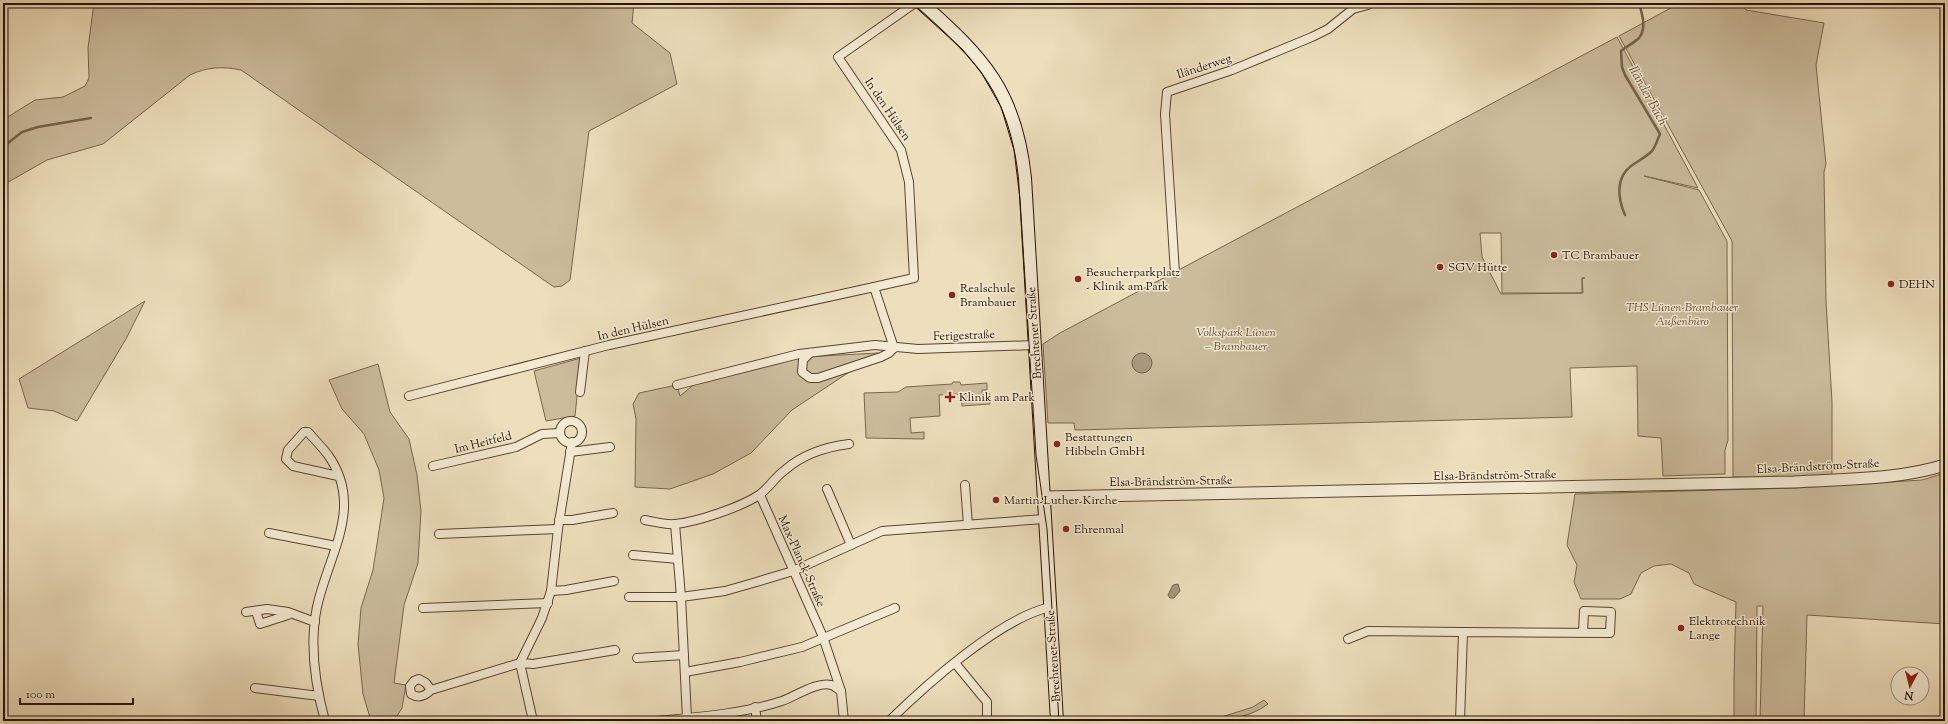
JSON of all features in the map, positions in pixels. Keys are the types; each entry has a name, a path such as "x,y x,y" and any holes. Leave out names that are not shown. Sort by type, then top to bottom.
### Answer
{"main road":[{"name":"Brechtener Straße","path":"922,3 958,35 983,62 999,87 1013,118 1021,147 1025,178 1057,721"}],"street":[{"name":"In den Hülsen","path":"409,396 585,351 914,278 909,182 901,150 838,57 915,3"},
{"name":"Iländerweg","path":"1175,273 1165,114 1167,92 1232,70 1312,37 1328,29 1353,9 1368,5"},
{"path":"810,353 804,360 802,372 810,378 828,376 889,353 894,348 874,287"},
{"name":"Ferigestraße","path":"677,385 810,353 875,345 894,348 918,349 1035,345"},
{"name":"In den Hülsen","path":"580,392 585,351"},
{"path":"572,421 578,423 581,434 578,440 572,442 565,441 560,433 561,426 566,422 572,421"},
{"path":"325,721 318,696 313,658 315,622 322,588 344,521 343,491 338,476 329,456 308,432 304,432 288,450 286,459 293,466 338,476"},
{"name":"Im Heitfeld","path":"433,466 516,447 542,434 560,433"},
{"path":"533,721 520,663 542,618 551,591 559,520 572,442"},
{"path":"645,520 675,524 710,516 760,495 785,469 812,452 832,446 848,444"},
{"path":"570,452 610,446"},
{"name":"Elsa-Brändström-Straße","path":"1044,497 1794,482 1878,477 1921,471 1945,465"},
{"path":"965,485 968,525"},
{"path":"827,489 851,545"},
{"name":"Max-Planck-Straße","path":"760,495 823,638 841,691 844,721"},
{"path":"559,520 572,520 613,513"},
{"path":"629,597 681,597 725,591 793,571 882,531 1044,519"},
{"path":"675,524 681,597 687,718"},
{"path":"439,534 558,529"},
{"path":"269,533 336,546"},
{"path":"633,556 678,559"},
{"path":"551,591 566,590 614,580"},
{"path":"423,608 548,603"},
{"path":"890,721 908,703 982,642 1033,611 1050,607"},
{"path":"246,612 267,608 292,614 315,622"},
{"path":"685,672 740,662 802,647 895,608"},
{"path":"256,610 260,624 278,616 292,614"},
{"path":"1348,639 1368,631 1583,633"},
{"path":"1460,721 1463,632"},
{"path":"431,690 520,663 533,664 615,650"},
{"path":"636,658 684,655"},
{"path":"955,663 987,702 987,721"},
{"path":"656,721 687,718 756,707 782,701 818,686 831,684 841,691"},
{"path":"255,688 318,696"},
{"path":"756,707 757,721"}],"green space":[{"path":"94,3 634,3 632,23 670,53 677,84 589,131 570,280 562,286 554,287 241,70 215,68 202,70 190,75 103,144 47,160 3,185 3,120 35,100 63,97 85,86 89,78 88,48"},
{"path":"1680,3 1740,3 1746,10 1824,23 1816,65 1826,164 1824,172 1826,301 1832,402 1832,476 1795,478 1733,477 1732,241 1619,36"},
{"path":"1617,37 1698,188 1644,176 1699,190 1727,241 1728,440 1725,450 1725,474 1663,476 1661,438 1638,436 1637,366 1570,368 1572,417 1075,430 1074,423 1048,423 1043,344 1060,333","holes":["1480,233 1501,233 1502,293 1582,293 1582,278 1583,293 1501,294 1482,257"]},
{"path":"145,301 126,339 77,421 54,411 28,408 19,379"},
{"path":"878,353 792,410 751,453 713,474 670,489 635,487 636,419 633,404 639,393 677,385 680,396 697,382 801,357"},
{"path":"581,358 575,416 546,421 534,371"},
{"path":"378,364 390,412 409,439 417,475 421,511 418,563 404,605 394,683 406,685 402,708 394,721 371,721 363,694 358,644 361,608 373,570 384,498 379,470 364,434 342,409 329,380"},
{"path":"953,382 960,382 961,385 987,383 987,390 982,390 982,399 988,399 987,394 990,394 990,404 962,406 961,394 939,395 940,416 910,418 911,433 924,432 924,439 866,438 864,393 898,392 906,387 952,384"},
{"path":"1945,473 1945,624 1807,615 1804,721 1760,721 1763,606 1757,606 1756,721 1734,721 1736,602 1694,584 1689,573 1671,564 1654,566 1641,573 1631,594 1620,599 1581,599 1574,582 1577,565 1567,545 1575,494 1795,488 1922,480"},
{"path":"1264,700 1268,704 1248,715 1232,719 1209,721 1253,707"}],"shaded area":[{"path":"1142,353 1149,356 1152,363 1149,370 1142,373 1135,370 1132,363 1135,356"},
{"path":"1178,584 1180,591 1174,598 1170,598 1168,595 1173,585"}],"waterway":[{"name":"Iländer Bach","path":"1625,215 1619,189 1622,176 1631,166 1652,151 1660,134 1625,75 1622,67 1621,51 1639,38 1643,30 1643,21 1639,3"},
{"path":"3,147 22,132 38,127 91,118"}],"tram line":[{"path":"911,3 962,49 981,72 1001,107 1014,150 1020,199 1036,455 1047,529 1059,721"}],"place":[{"name":"TC Brambauer","path":"1554,255"},
{"name":"SGV Hütte","path":"1440,267"},
{"name":"Besucherparkplatz - Klinik am Park","path":"1078,279"},
{"name":"DEHN","path":"1891,284"},
{"name":"Realschule Brambauer","path":"952,295"},
{"name":"Klinik am Park","path":"950,397"},
{"name":"Bestattungen Hibbeln GmbH","path":"1057,444"},
{"name":"Martin-Luther-Kirche","path":"996,500"},
{"name":"Ehrenmal","path":"1066,529"},
{"name":"Elektrotechnik Lange","path":"1681,628"}],"park label":[{"name":"THS Lünen-Brambauer Außenbüro","path":"1682,314"},
{"name":"Volkspark Lünen – Brambauer","path":"1236,339"}]}
